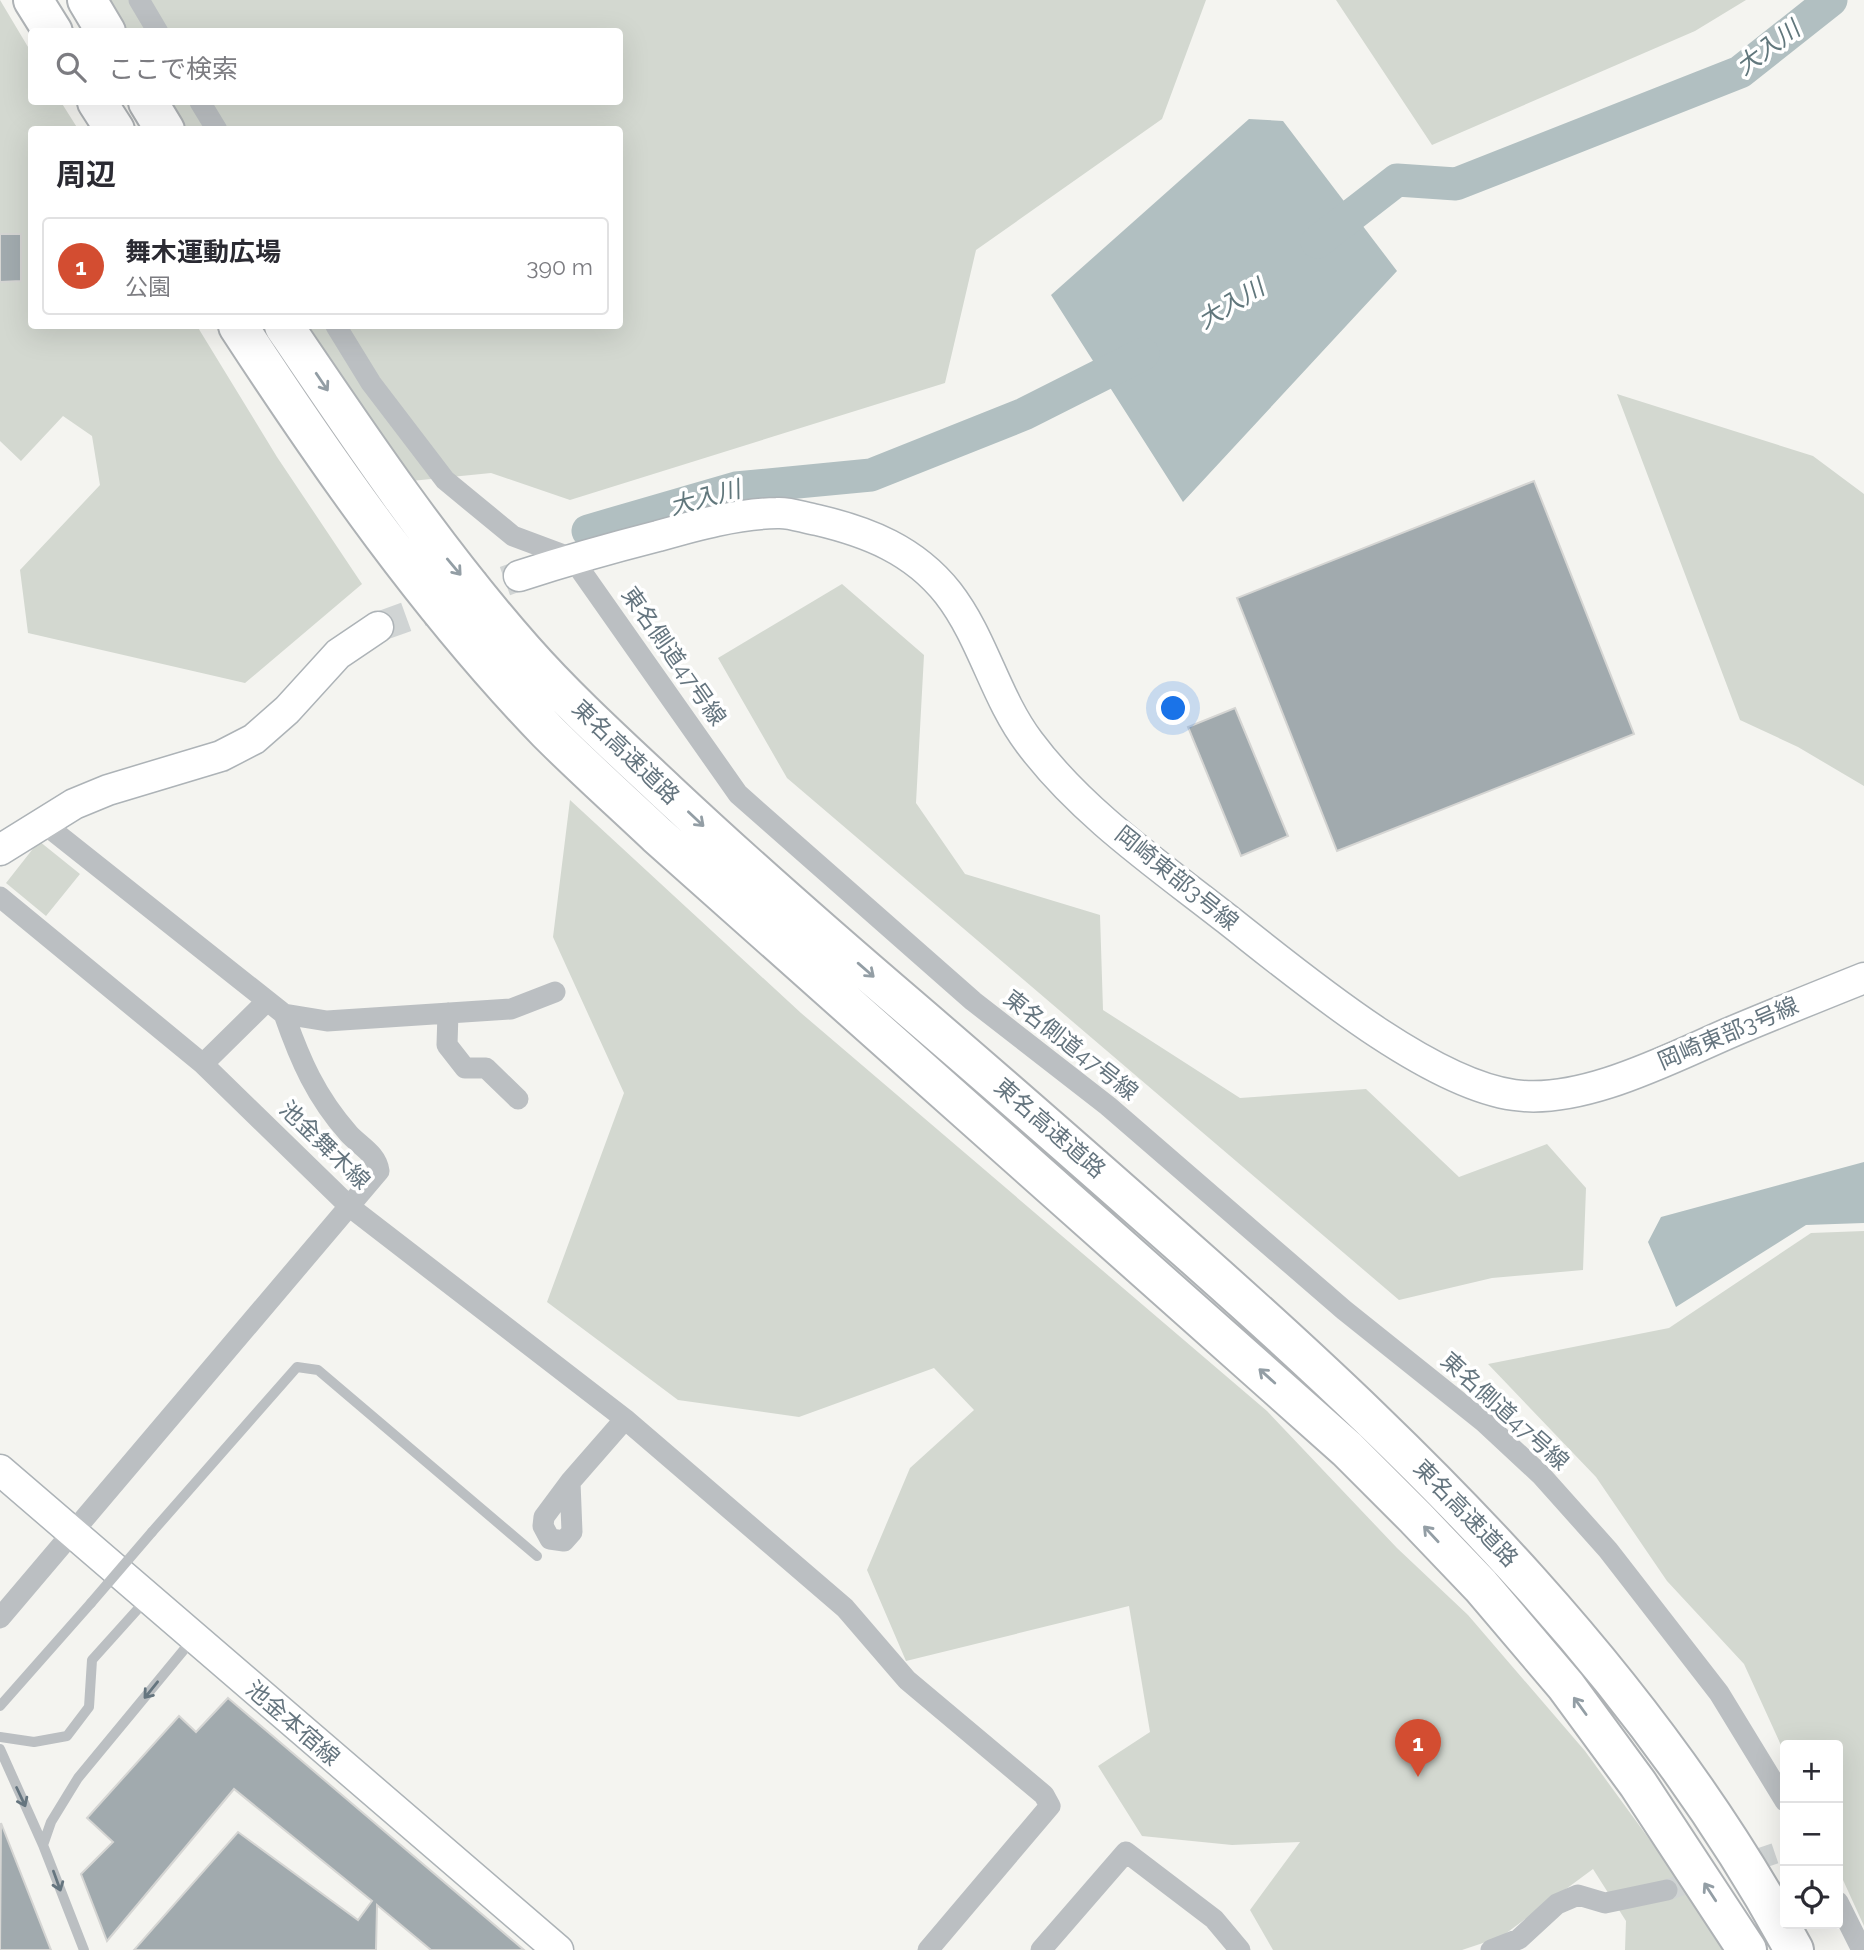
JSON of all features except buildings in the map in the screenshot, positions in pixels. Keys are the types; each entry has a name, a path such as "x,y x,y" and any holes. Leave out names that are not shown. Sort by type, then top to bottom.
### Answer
{"highway":[{"path":"33,0 50,28"},
{"path":"87,0 104,28"},
{"path":"99,105 112,126"},
{"path":"150,105 163,126"},
{"name":"東名高速道路","path":"240,329 337,470 448,618 548,732 657,835 1347,1449 1481,1586 1566,1686 1630,1773 1746,1950"},
{"name":"東名高速道路","path":"286,329 432,540 525,652 609,737 765,882 1051,1129 1323,1370 1486,1532 1551,1604 1642,1716 1712,1814 1794,1950"}],"street":[{"path":"139,0 156,28"},
{"path":"202,105 215,126"},
{"path":"339,329 371,383 445,480 513,536 572,558"},
{"name":"岡崎東部3号線","path":"519,576 572,558 721,519 781,512 842,526 883,540 919,562 948,593 974,635 1021,732 1052,773 1139,850 1329,998 1406,1049 1466,1081 1514,1095 1550,1095 1593,1086 1662,1062 1864,978"},
{"name":"東名側道47号線","path":"572,558 738,794 973,1001 1108,1106 1344,1310 1484,1422 1541,1475 1608,1550 1719,1693 1780,1793"},
{"path":"0,850 42,822 108,790 220,755 254,739 287,710 338,654 378,627"},
{"path":"42,822 275,1007 327,1021 511,1009 555,992"},
{"name":"池金舞木線","path":"0,897 203,1064 350,1207 625,1419 845,1608 906,1680 1044,1795 1050,1806 928,1950"},
{"path":"203,1064 275,1007"},
{"path":"0,1618 74,1534 379,1171 378,1161 348,1133 305,1073 275,1007"},
{"path":"448,1013 447,1045 464,1068 486,1068 518,1099"},
{"path":"570,1482 625,1419"},
{"name":"池金本宿線","path":"0,1470 558,1950"},
{"path":"1041,1950 1126,1852 1213,1919 1240,1950"},
{"path":"1491,1950 1520,1939 1557,1904 1578,1895 1605,1903 1667,1890"},
{"path":"1843,1912 1862,1950"}],"lane":[{"path":"1,1709 297,1367 318,1370 537,1556"},
{"path":"0,1737 33,1742 66,1736 89,1707 92,1660 148,1598"},
{"path":"43,1845 51,1822 78,1778 194,1638"},
{"path":"0,1749 43,1845 85,1950"}],"shaded area":[{"path":"0,0 28,47 28,105 63,105 76,126 28,126 28,329 199,329 277,457 362,584 245,683 28,633 20,570 100,485 92,436 63,416 21,461 0,441"},
{"path":"109,0 1206,0 1162,119 976,250 945,383 570,500 491,473 411,481 311,329 623,329 623,126 182,126 170,105 623,105 623,28 125,28"},
{"path":"1336,0 1746,0 1695,31 1432,145"},
{"path":"1617,394 1813,456 1864,494 1864,786 1798,747 1740,720"},
{"path":"842,584 924,655 916,803 965,874 1100,915 1103,1010 1240,1098 1366,1089 1459,1177 1547,1144 1586,1188 1583,1270 1492,1278 1399,1300 787,778 718,658"},
{"path":"570,800 801,1013 1267,1411 1397,1548 1468,1615 1585,1751 1730,1950 1625,1950 1626,1921 1593,1869 1501,1937 1462,1950 1273,1950 1250,1910 1300,1842 1232,1845 1142,1836 1098,1766 1150,1732 1129,1606 906,1661 867,1570 910,1468 974,1410 934,1368 799,1417 678,1400 547,1302 624,1093 553,937"},
{"path":"39,841 80,874 46,916 6,883"},
{"path":"1864,1231 1864,1926 1843,1880 1843,1740 1780,1740 1780,1743 1744,1664 1667,1581 1596,1477 1488,1364 1669,1328 1811,1233"}],"water":[{"path":"1249,119 1283,121 1397,271 1183,502 1051,295"},
{"path":"1864,1162 1864,1223 1806,1225 1676,1307 1648,1242 1661,1217"}],"waterway":[{"name":"大入川","path":"1317,242 1397,180 1456,184 1740,72 1831,0"},
{"name":"大入川","path":"588,531 736,488 871,475 1024,414 1143,354"}],"tunnel":[{"path":"378,627 519,576"},
{"path":"1667,1890 1780,1852"}],"place":[{"name":"舞木運動広場","path":"1418,1777"}]}
